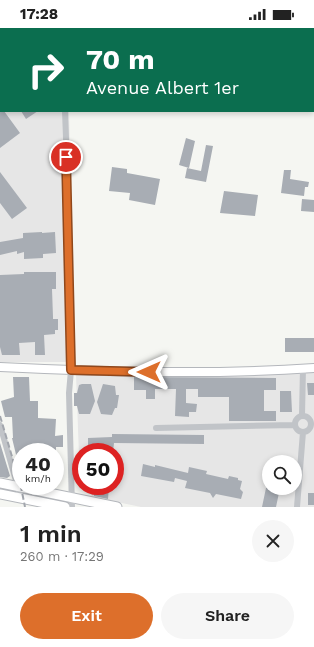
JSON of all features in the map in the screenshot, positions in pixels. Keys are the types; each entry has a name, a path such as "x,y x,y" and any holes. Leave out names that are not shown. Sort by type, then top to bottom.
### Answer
{"main road":[{"path":"0,367 134,373 314,368"},
{"path":"0,483 12,486"},
{"path":"0,494 65,507"},
{"path":"46,495 72,502 117,507"}],"street":[{"path":"65,112 69,218 72,502"},
{"path":"302,415 304,368"},
{"path":"302,415 310,419 312,425 307,431 303,432 298,431 294,425 295,419 302,415"},
{"path":"0,425 12,469"},
{"path":"156,428 294,425"},
{"path":"297,507 303,432"}],"shaded area":[{"path":"0,112 69,112 75,362 0,362"},
{"path":"314,370 314,507 141,507 93,497 91,495 124,495 124,443 79,443 76,375"}],"building":[{"path":"0,112 5,112 20,133 0,148"},
{"path":"22,112 36,112 26,119"},
{"path":"186,138 195,141 189,168 179,165"},
{"path":"206,145 213,146 206,182 185,178 187,168 201,171"},
{"path":"112,167 127,169 127,173 160,179 155,205 129,200 130,193 109,191"},
{"path":"284,170 291,170 290,179 309,182 308,187 305,187 304,196 281,193"},
{"path":"0,172 27,208 12,219 0,203"},
{"path":"224,191 258,195 255,216 220,213"},
{"path":"302,199 314,200 314,212 301,211"},
{"path":"55,232 56,253 43,254 43,258 24,259 24,252 17,254 17,251 0,255 0,242 23,238 23,233"},
{"path":"24,272 56,272 56,289 52,289 53,319 58,319 58,330 55,330 55,334 44,335 45,355 35,355 35,342 19,343 20,355 2,355 0,347 0,275 24,274"},
{"path":"285,338 314,338 314,352 285,352"},
{"path":"13,377 29,377 30,401 38,401 38,418 56,419 55,436 63,435 63,443 13,443 12,417 5,417 1,401 14,397"},
{"path":"134,377 276,378 276,390 264,390 264,411 276,411 276,421 229,421 229,397 198,397 198,389 186,389 186,403 197,404 196,412 189,412 189,417 175,416 176,389 155,389 155,399 146,399 146,390 134,390"},
{"path":"307,383 314,383 314,395 308,395"},
{"path":"91,384 95,401 90,414 79,414 77,406 74,406 74,393 77,393 79,385"},
{"path":"103,384 115,386 116,395 119,395 117,408 115,408 112,415 101,414 97,402"},
{"path":"280,391 291,391 292,412 280,412"},
{"path":"112,434 204,435 204,444 88,443 88,438 112,437"},
{"path":"0,443 10,476 7,478 0,477"},
{"path":"143,464 155,467 155,465 188,473 189,467 207,471 206,474 228,479 229,476 238,478 238,480 242,481 240,489 243,492 241,499 216,494 213,498 210,493 185,488 187,481 175,478 174,482 141,476"},
{"path":"308,493 314,493 314,505 308,505"},
{"path":"94,495 108,495 108,499"},
{"path":"265,495 279,495 276,507 262,507"}],"railway":[{"path":"0,416 21,487 25,507"}],"route":[{"path":"66,157 69,218 69,319 71,370 134,373 149,372"}]}
